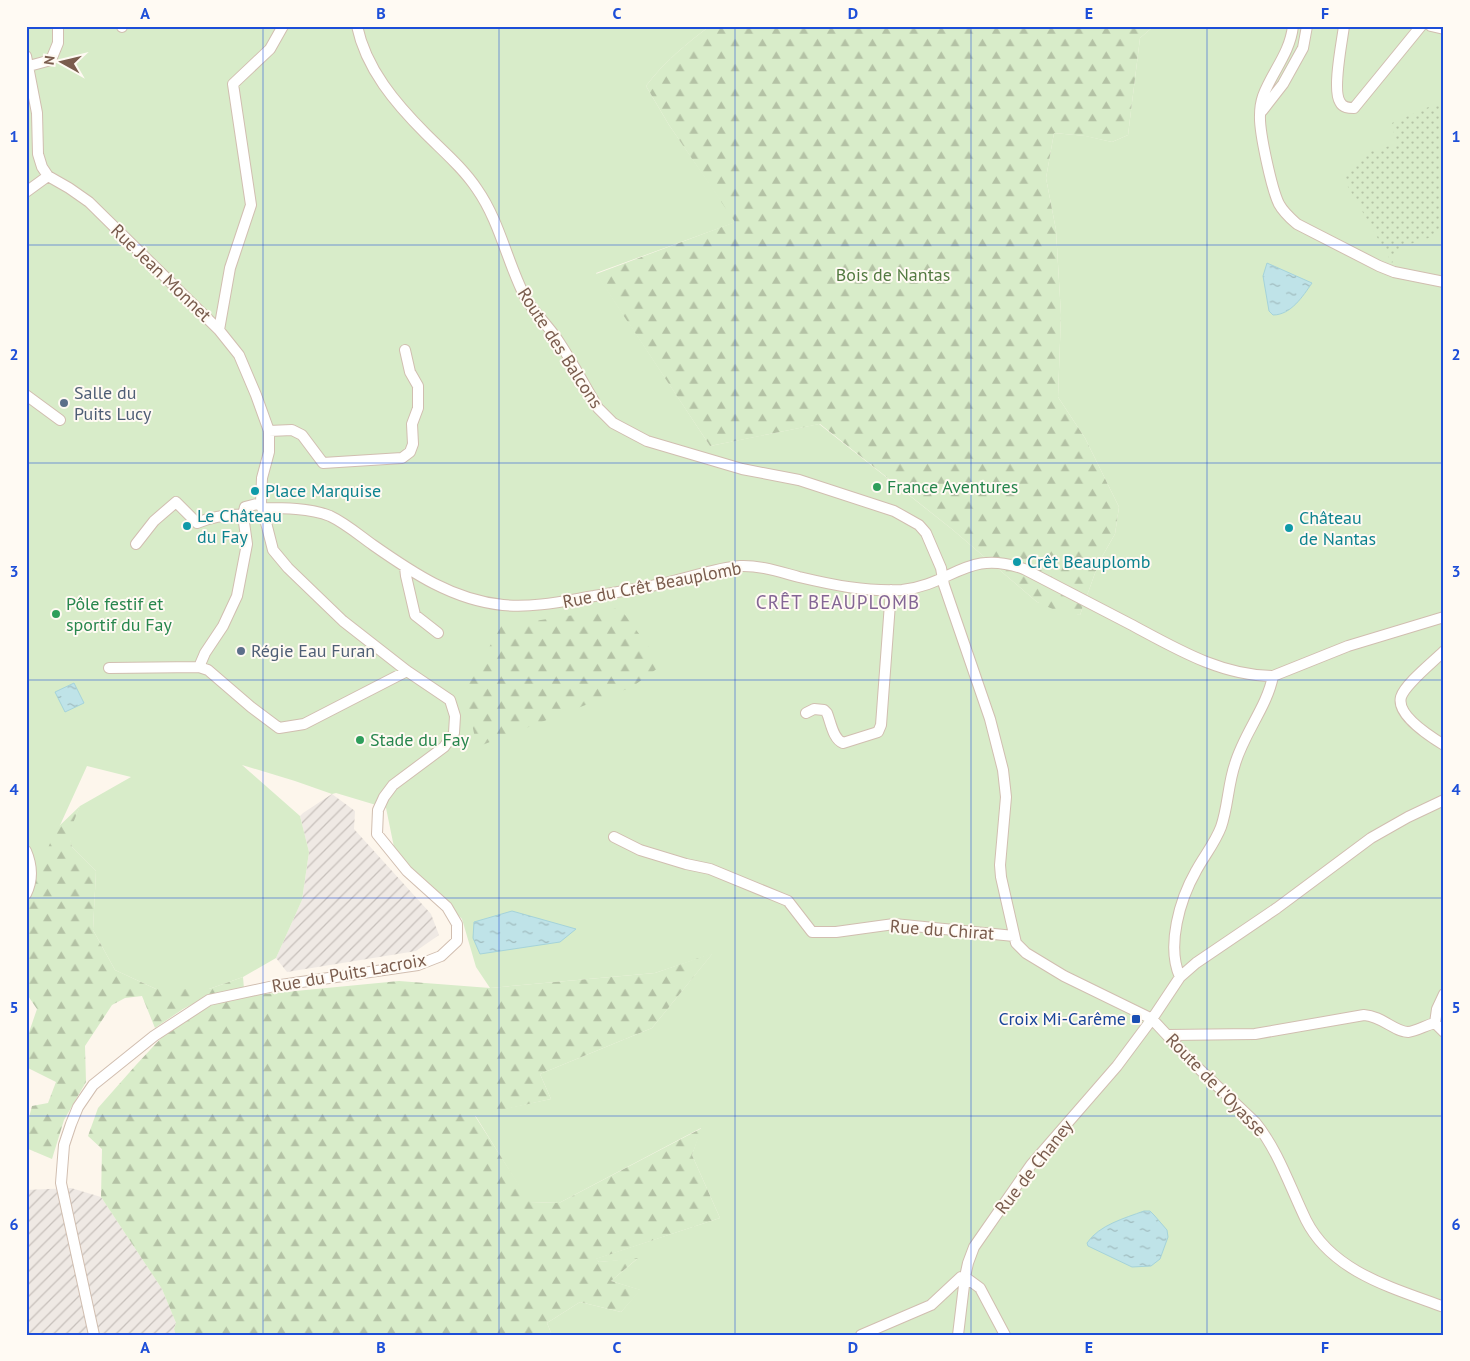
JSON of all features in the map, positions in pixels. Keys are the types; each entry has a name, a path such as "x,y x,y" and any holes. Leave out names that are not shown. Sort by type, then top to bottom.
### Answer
{"street":[{"path":"26,192 48,176 42,167 38,154 37,114 27,61 50,60 58,43 58,26"},
{"path":"220,330 230,268 251,205 233,84 270,49 283,26"},
{"name":"Route des Balcons","path":"357,26 365,54 395,102 448,154 478,189 496,221 518,282 526,298 533,310 556,337 593,401 606,417 633,434 654,443 742,468 799,480 894,511 919,525 926,533 941,568 944,585 990,719 1003,770 1006,797 1000,865 1014,936"},
{"path":"1293,26 1284,57 1263,97 1260,114 1260,128 1274,192 1279,203 1290,218 1379,266 1394,272 1444,282"},
{"path":"1260,114 1283,84 1303,48 1307,26"},
{"path":"1344,26 1338,74 1338,95 1340,103 1346,108 1354,108 1421,26"},
{"path":"1431,26 1444,29"},
{"name":"Rue Jean Monnet","path":"48,176 89,202 220,330 239,355 269,431 268,452 262,478 261,505"},
{"path":"269,431 292,430 302,435 323,463 402,458 410,452 413,444 412,424 418,408 418,386 410,372 405,350"},
{"path":"26,395 60,420"},
{"path":"136,544 154,521 176,502 197,523 231,514 243,515"},
{"path":"199,667 205,653 223,626 237,596 247,544 243,515 245,507 261,505"},
{"name":"Rue du Crêt Beauplomb","path":"261,505 310,511 329,516 343,523 405,567 446,589 474,601 505,606 550,604 632,590 723,568 742,566 763,568 845,587 891,590 918,587 978,563 1009,563 1209,663 1226,670 1273,676 1348,646 1444,617"},
{"name":"Rue du Puits Lacroix","path":"94,1335 61,1183 64,1146 78,1107 93,1085 162,1030 209,1000 274,986 418,965 442,956 457,941 457,924 447,907 407,871 377,834 378,810 384,797 393,785 444,747 454,733 455,716 450,700 406,671 343,621 288,568 273,550 261,505"},
{"path":"405,567 415,615 438,633"},
{"path":"806,713 814,709 824,710 827,713 836,737 844,744 878,732 881,726 891,590"},
{"path":"1444,651 1406,688 1401,698 1401,706 1410,720 1444,745"},
{"path":"108,668 199,667 208,670 279,728 304,724 406,671"},
{"path":"1180,977 1176,968 1174,946 1183,901 1191,881 1221,827 1235,764 1261,709 1273,676"},
{"name":"Rue de Chaney","path":"958,1335 965,1277 974,1247 1031,1166 1117,1066 1180,977 1196,962 1277,908 1371,838 1408,817 1444,800"},
{"name":"Rue du Chirat","path":"614,837 640,850 686,864 710,868 788,901 812,932 836,932 894,924 1014,936 1019,947 1050,968 1152,1019"},
{"path":"26,851 31,864 29,889 26,894"},
{"path":"1435,1023 1437,1008 1444,994"},
{"path":"1168,1035 1255,1034 1357,1015 1377,1017 1402,1031 1408,1032 1435,1023"},
{"name":"Route de l'Oyasse","path":"1152,1019 1193,1063 1255,1122 1263,1132 1271,1144 1307,1222 1322,1244 1340,1260 1378,1283 1444,1307"},
{"path":"1435,1023 1444,1032"},
{"path":"861,1335 930,1305 961,1276 980,1288 1005,1335"}],"shaded area":[{"path":"332,794 355,811 354,829 431,914 439,935 416,951 287,972 276,958 302,900 309,852 300,816"},
{"path":"71,1188 101,1197 162,1289 176,1323 174,1329 176,1335 26,1335 26,1190"}],"green space":[{"path":"26,26 710,26 660,69 646,86 669,125 736,222 596,273 710,446 819,424 953,530 1037,602 1080,615 1099,562 1115,534 1119,507 1085,438 1058,397 1061,315 1056,230 1046,178 1054,133 1086,136 1112,142 1128,135 1140,38 1154,26 1444,26 1444,1335 552,1335 547,1323 580,1302 621,1312 640,1290 611,1281 637,1259 599,1262 595,1259 720,1218 692,1155 701,1128 559,1203 529,1202 475,1115 551,1099 540,1074 652,1028 712,954 655,973 490,988 476,967 462,919 395,852 386,808 336,793 332,794 242,765 300,816 309,852 302,900 276,958 243,977 209,989 156,989 115,970 93,930 96,871 72,847 68,833 80,806 131,777 87,766 26,900"},
{"name":"Bois de Nantas","path":"710,26 1154,26 1140,38 1128,135 1112,142 1085,136 1054,133 1046,178 1056,230 1061,315 1058,397 1085,438 1119,507 1115,534 1099,562 1080,615 1057,611 1037,602 953,530 820,424 710,446 596,274 735,222 669,125 646,86 676,54"},
{"path":"1440,102 1444,112 1444,233 1401,247 1392,263 1343,178 1368,152 1396,144 1392,123"},
{"path":"620,608 662,665 632,687 477,747 465,691 501,626"},
{"path":"80,806 69,833 72,847 96,871 93,930 115,970 156,989 209,989 243,977 244,989 208,996 183,1009 155,1028 142,996 125,998 112,1005 85,1046 86,1082 64,1120 52,1159 26,1148 26,1129 32,1106 48,1103 56,1082 26,1067 26,1041 37,1009 26,993 26,900 56,829"},
{"path":"713,953 652,1028 540,1074 551,1099 475,1116 530,1202 559,1203 702,1128 692,1155 720,1218 596,1259 599,1262 638,1258 611,1281 641,1290 621,1312 580,1302 547,1323 552,1335 176,1335 174,1329 176,1323 162,1289 101,1197 102,1149 88,1136 98,1108 163,1036 211,1003 253,995 399,981 490,988 655,973"}],"water":[{"path":"1267,263 1312,283 1296,304 1279,314 1273,315 1269,311 1263,276"},
{"path":"74,683 84,703 65,712 55,692"},
{"path":"512,911 576,929 560,942 480,954 473,938 474,922"},
{"path":"1144,1211 1150,1211 1154,1215 1167,1230 1168,1237 1160,1259 1151,1266 1132,1267 1088,1246 1087,1243 1098,1231 1121,1219"}],"place":[{"name":"Salle du Puits Lucy","path":"64,403"},
{"name":"France Aventures","path":"877,487"},
{"name":"Place Marquise","path":"255,491"},
{"name":"Le Château du Fay","path":"187,526"},
{"name":"Château de Nantas","path":"1289,528"},
{"name":"Crêt Beauplomb","path":"1017,562"},
{"name":"Pôle festif et sportif du Fay","path":"56,614"},
{"name":"Régie Eau Furan","path":"241,651"},
{"name":"Stade du Fay","path":"360,740"},
{"name":"Croix Mi-Carême","path":"1136,1019"}],"district":[{"name":"CRÊT BEAUPLOMB","path":"838,602"}]}
